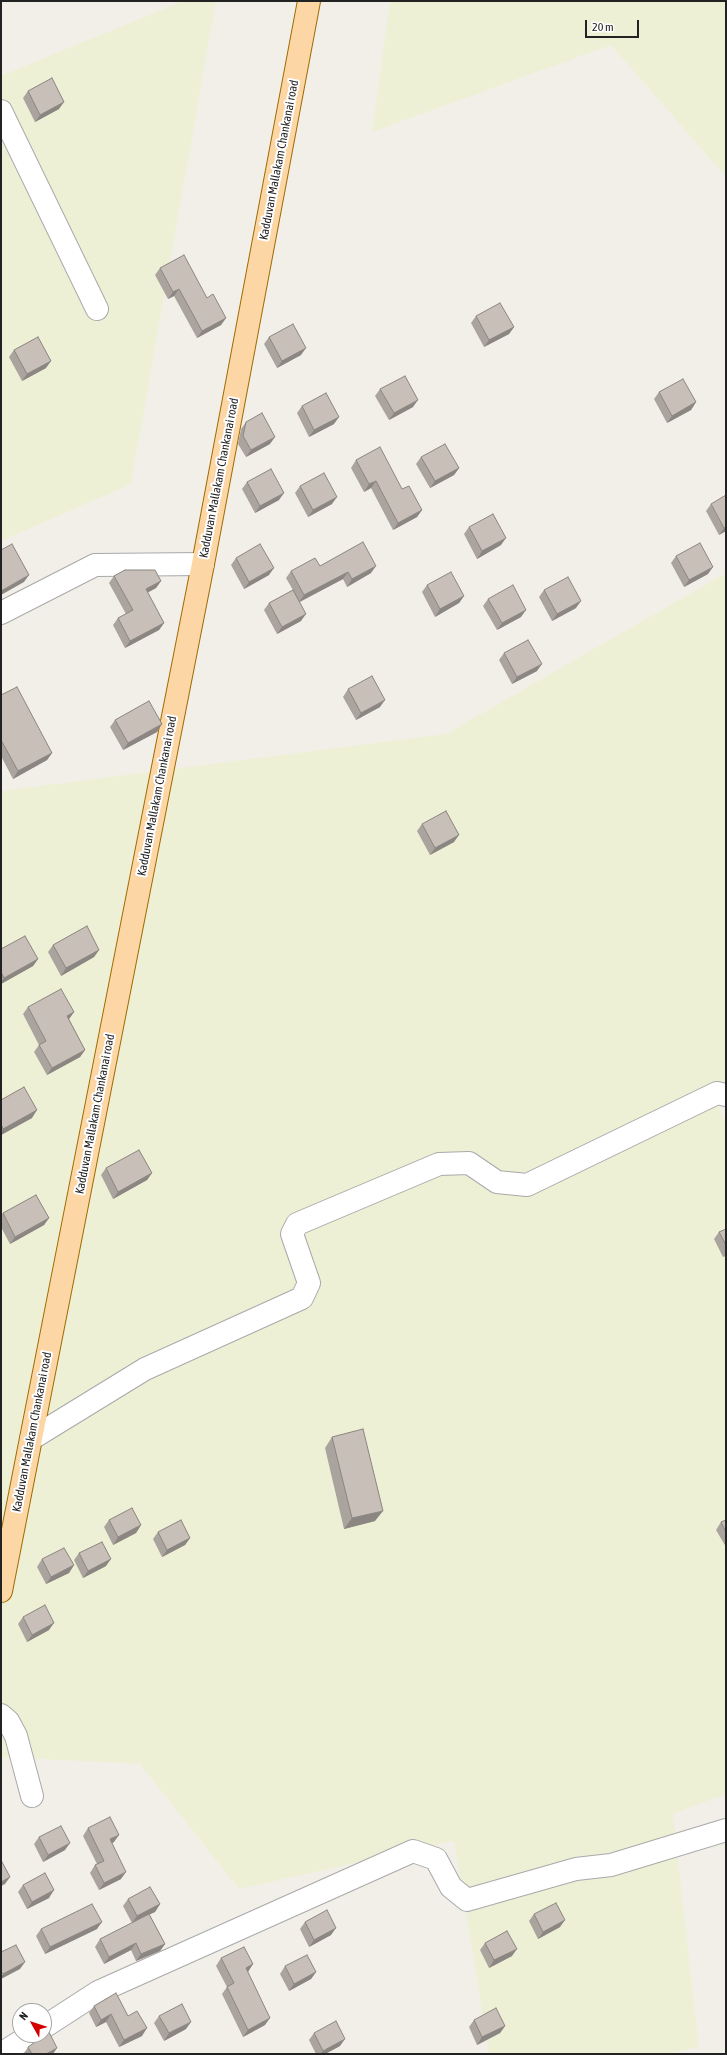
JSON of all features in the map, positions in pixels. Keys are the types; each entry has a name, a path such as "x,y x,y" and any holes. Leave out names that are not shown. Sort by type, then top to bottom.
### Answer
{"main road":[{"name":"Kadduvan Mallakam Chankanai road","path":"1,1591 203,564 309,1"}],"street":[{"path":"1,111 97,309"},
{"path":"1,613 95,566 203,564"},
{"path":"31,1439 145,1369 302,1298 309,1283 292,1234 297,1224 439,1164 469,1163 497,1182 527,1185 718,1093 726,1095"},
{"path":"1,1715 8,1721 16,1736 32,1796"},
{"path":"52,2022 98,1992 413,1851 436,1859 451,1888 467,1900 576,1869 611,1865 726,1830"},
{"path":"1,2054 18,2043"}],"green space":[{"path":"183,1 216,1 131,484 1,541 1,76"},
{"path":"390,1 726,1 726,177 611,45 372,132"},
{"path":"726,573 726,1097 717,1102 726,1125 726,1794 673,1814 699,2047 666,2054 489,2054 454,1841 239,1889 140,1764 1,1757 1,791 446,734"}],"building":[{"path":"52,78 64,102 40,115 28,91"},
{"path":"184,255 207,298 213,294 226,318 202,331 179,289 173,292 160,268"},
{"path":"500,303 514,327 489,340 476,316"},
{"path":"293,324 306,348 282,361 269,337"},
{"path":"38,337 51,361 27,374 14,350"},
{"path":"405,376 418,400 394,413 380,389"},
{"path":"683,379 696,402 672,416 659,392"},
{"path":"326,393 339,417 314,430 302,406"},
{"path":"262,413 275,437 251,450 243,436 246,422"},
{"path":"445,444 459,468 435,481 421,457"},
{"path":"380,447 402,489 409,486 422,510 398,523 376,481 369,484 356,460"},
{"path":"271,469 284,493 260,506 247,482"},
{"path":"324,473 337,497 313,510 300,486"},
{"path":"726,495 726,527 724,528 711,504"},
{"path":"493,514 506,538 482,551 469,527"},
{"path":"363,542 376,566 352,579 348,572 304,595 291,571 315,558 320,566"},
{"path":"700,543 713,567 689,580 676,556"},
{"path":"12,544 29,575 1,591 1,550"},
{"path":"260,544 274,568 249,582 236,558"},
{"path":"125,570 155,570 161,581 146,589 164,623 130,641 118,618 133,610 114,576"},
{"path":"451,572 464,596 440,609 427,585"},
{"path":"568,577 581,601 557,614 544,590"},
{"path":"513,585 526,610 502,623 488,599"},
{"path":"293,590 306,614 282,627 269,603"},
{"path":"528,640 542,664 517,677 504,653"},
{"path":"372,676 385,700 361,713 348,689"},
{"path":"17,687 52,753 18,771 1,740 1,695"},
{"path":"149,701 162,724 128,743 115,720"},
{"path":"446,811 459,835 435,848 422,824"},
{"path":"87,926 99,950 66,968 53,945"},
{"path":"25,936 38,959 4,978 1,972 1,949"},
{"path":"61,989 74,1012 67,1016 85,1050 52,1068 39,1045 46,1041 28,1007"},
{"path":"24,1087 37,1110 3,1129 2,1126 1,1127 1,1100"},
{"path":"139,1150 152,1173 118,1192 106,1168"},
{"path":"36,1195 49,1218 15,1237 3,1213"},
{"path":"726,1229 726,1245 719,1232"},
{"path":"363,1429 383,1511 352,1518 332,1437"},
{"path":"132,1508 141,1525 118,1537 109,1520"},
{"path":"181,1520 190,1538 167,1550 158,1532"},
{"path":"726,1520 726,1532 721,1522"},
{"path":"102,1542 111,1559 88,1571 79,1553"},
{"path":"64,1548 74,1565 51,1577 42,1559"},
{"path":"45,1605 54,1623 32,1635 23,1617"},
{"path":"110,1817 119,1835 110,1839 126,1872 104,1883 95,1865 104,1861 88,1828"},
{"path":"61,1826 70,1843 48,1855 39,1837"},
{"path":"1,1860 10,1877 1,1882"},
{"path":"45,1873 54,1890 32,1902 23,1885"},
{"path":"150,1887 160,1904 137,1916 128,1899"},
{"path":"556,1903 565,1920 543,1932 534,1914"},
{"path":"92,1904 102,1922 50,1947 41,1929"},
{"path":"327,1910 336,1928 314,1940 305,1922"},
{"path":"149,1914 165,1944 141,1954 136,1943 109,1957 100,1939"},
{"path":"507,1931 517,1949 494,1960 485,1943"},
{"path":"16,1945 25,1962 3,1974 1,1971 1,1952"},
{"path":"244,1947 253,1964 246,1968 270,2018 248,2030 227,1987 234,1983 221,1958"},
{"path":"307,1955 316,1972 294,1984 285,1966"},
{"path":"116,1993 128,2016 137,2011 147,2028 124,2040 111,2014 101,2020 94,2006"},
{"path":"182,2004 191,2022 169,2033 159,2016"},
{"path":"496,2008 505,2026 482,2037 474,2020"},
{"path":"336,2021 345,2039 323,2051 314,2033"},
{"path":"52,2038 57,2048 46,2054 32,2054 28,2047 34,2043 52,2043"}]}
